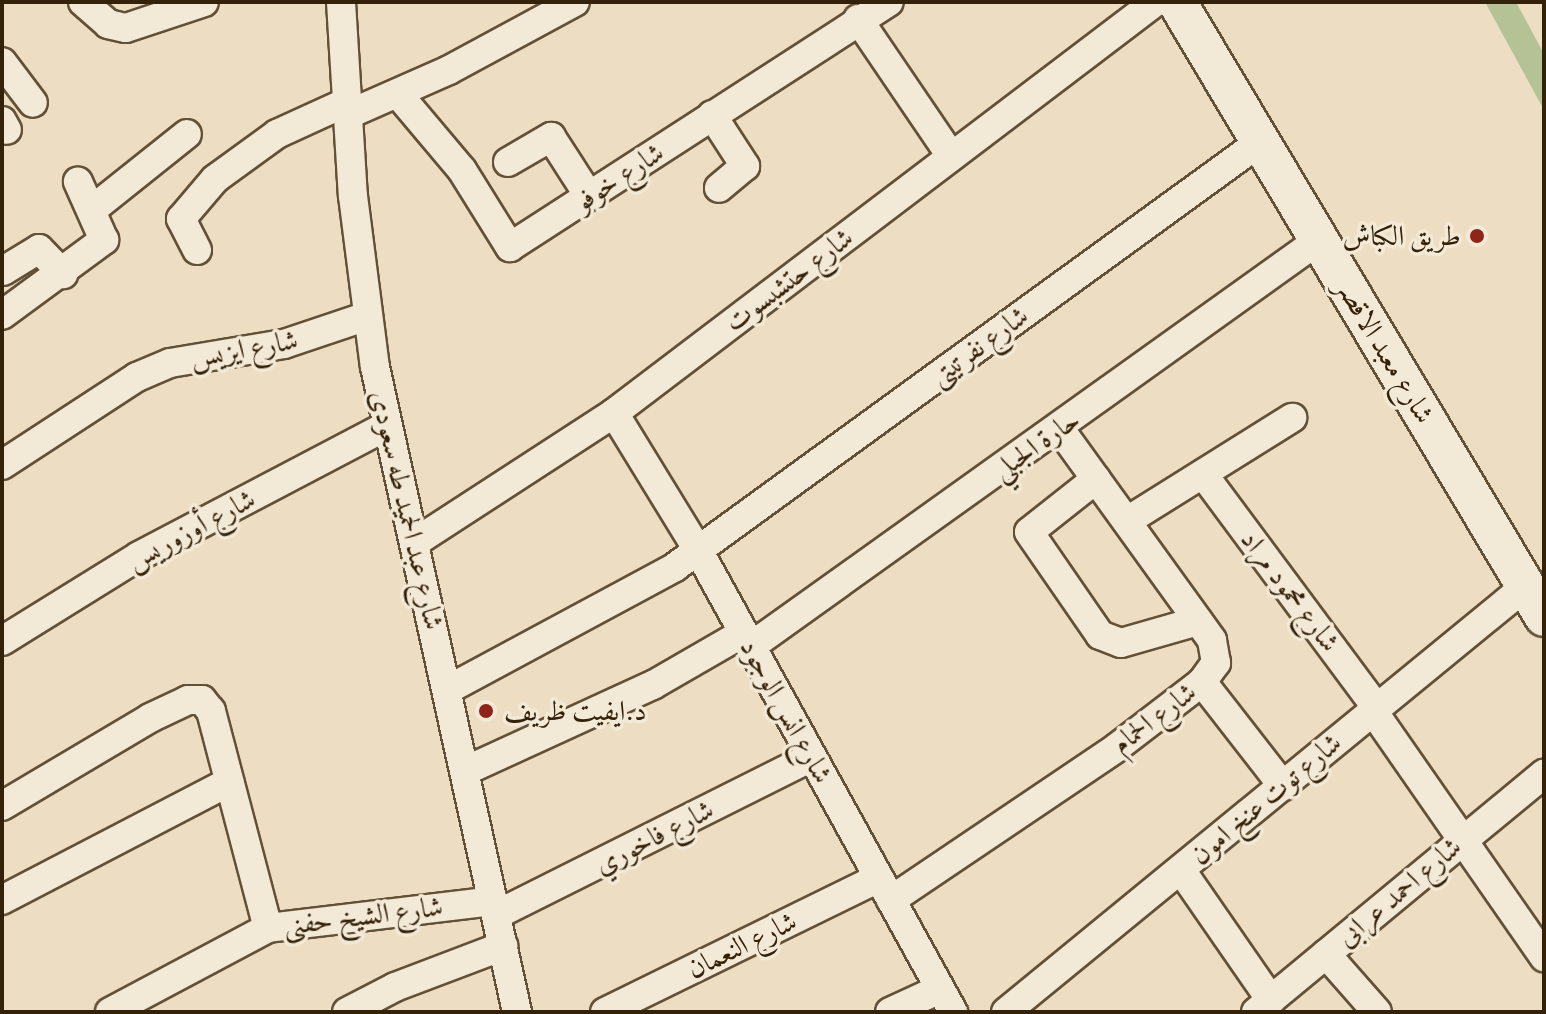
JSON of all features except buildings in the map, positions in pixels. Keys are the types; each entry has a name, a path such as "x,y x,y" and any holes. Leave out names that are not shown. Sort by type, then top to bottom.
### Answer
{"main road":[{"name":"شارع معبد الاقصر","path":"1177,2 1535,602"}],"street":[{"path":"83,2 108,24 126,28 204,2"},
{"name":"شارع عبد الحميد طه سعودى","path":"341,2 347,108 367,316 385,427 414,543 517,1012"},
{"path":"197,250 183,226 183,212 215,179 277,134 347,108 398,94 575,2"},
{"name":"شارع خوفو","path":"398,94 475,187 507,247 858,19 889,2"},
{"name":"شارع حتشبسوت","path":"414,543 614,413 1155,2"},
{"path":"858,19 951,156"},
{"path":"2,62 33,103"},
{"path":"712,115 745,166 719,188"},
{"path":"93,209 187,134"},
{"path":"508,162 551,137 589,196"},
{"name":"شارع نفرتيتى","path":"447,690 627,596 698,550 1260,142"},
{"path":"2,315 63,274 104,240 93,209 78,182"},
{"name":"حارة الجبلي","path":"465,771 746,640 1060,429 1319,240"},
{"path":"29,297 2,271 39,249 63,274"},
{"name":"شارع ايزيس","path":"2,465 137,377 170,363 284,344 367,316"},
{"name":"شارع انس الوجود","path":"614,413 698,550 947,1001"},
{"path":"1127,521 1292,418"},
{"name":"شارع أوزوريس","path":"2,641 139,556 385,427"},
{"name":"شارع الحمام","path":"885,889 1096,762 1202,682 1216,663 1216,651 1198,621 1060,429"},
{"name":"شارع محمود مراد","path":"1203,474 1375,710 1544,957"},
{"path":"1096,479 1030,527 1039,550 1106,641 1121,643 1198,621"},
{"name":"شارع توت عنخ امون","path":"1006,1012 1375,710 1535,602"},
{"path":"1202,682 1283,786"},
{"path":"2,806 150,718 195,698 211,711 268,928"},
{"name":"شارع فاخوري","path":"494,908 811,757"},
{"name":"شارع احمد عرابى","path":"1263,1006 1463,837 1544,774"},
{"path":"2,900 229,782"},
{"path":"1181,870 1263,1006"},
{"name":"شارع النعمان","path":"605,1012 885,889"},
{"name":"شارع الشيخ حفنى","path":"110,1012 268,928 494,908"},
{"path":"347,1012 395,987 503,946"},
{"path":"1326,954 1377,1012"},
{"path":"890,1012 947,1001"}],"green space":[{"path":"1485,2 1516,2 1544,54 1544,110"}],"place":[{"name":"طريق الكباش","path":"1477,236"},
{"name":"د.ايفيت ظريف","path":"486,711"}]}
